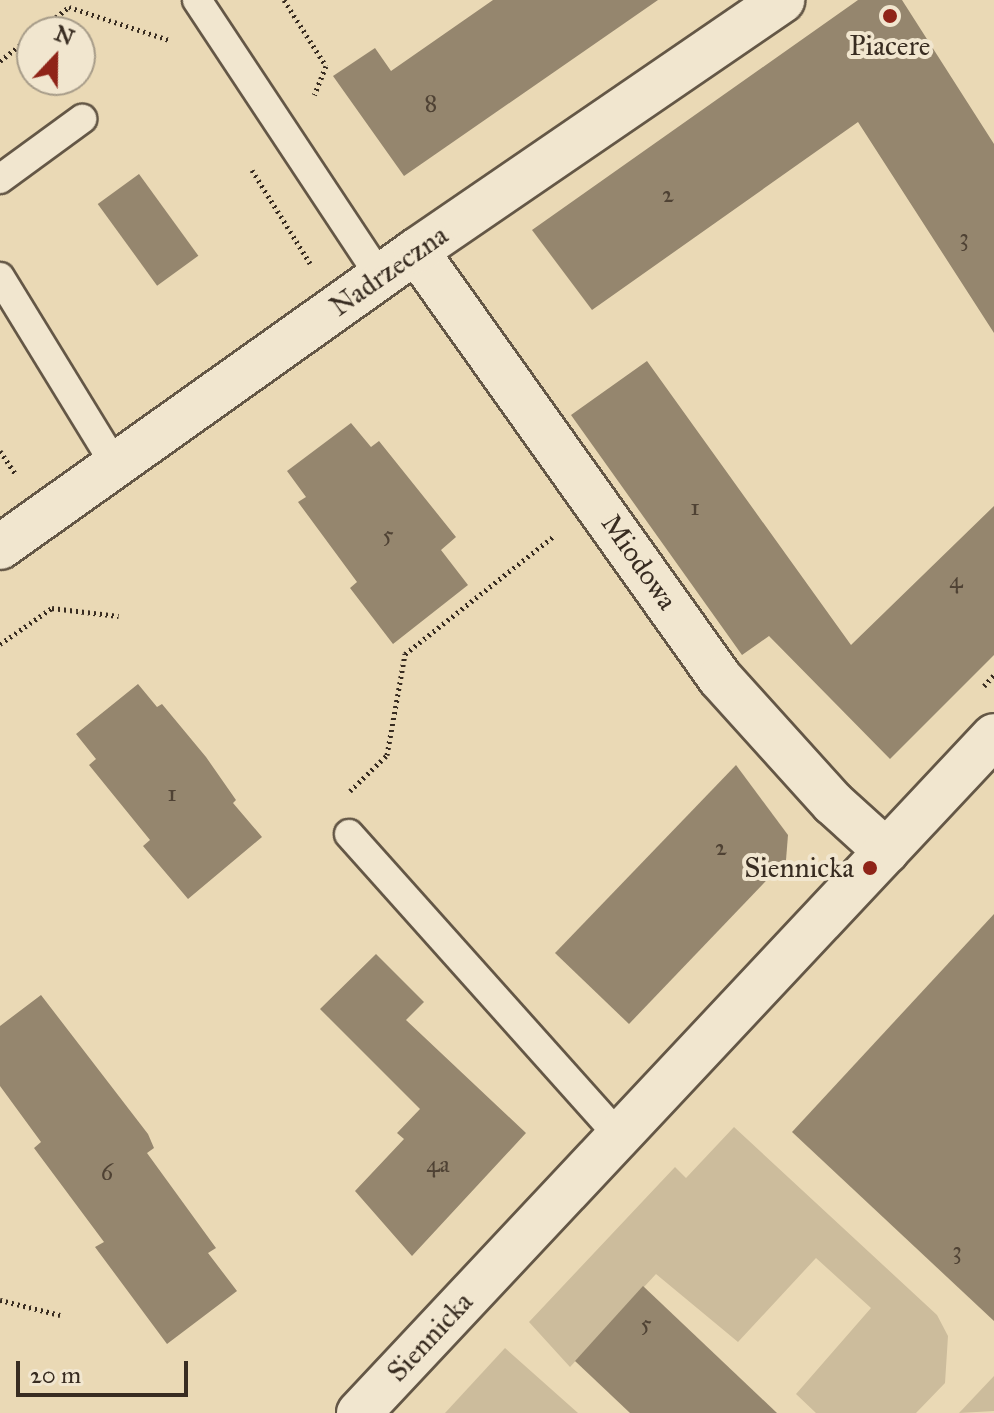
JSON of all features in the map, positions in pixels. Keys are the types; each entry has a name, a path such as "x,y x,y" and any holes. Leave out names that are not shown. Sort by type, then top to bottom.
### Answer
{"street":[{"name":"Nadrzeczna","path":"0,547 416,251 782,0"},
{"name":"Miodowa","path":"416,251 720,678 833,803 886,851"},
{"name":"Siennicka","path":"359,1413 994,736"}],"lane":[{"path":"197,0 380,277"},
{"path":"0,179 82,119"},
{"path":"0,277 116,466"},
{"path":"349,834 618,1135"}],"path":[{"path":"284,0 326,66 309,108"},
{"path":"57,16 69,7 170,40 179,54"},
{"path":"0,61 16,48"},
{"path":"245,159 319,277"},
{"path":"0,451 21,483"},
{"path":"345,796 387,755 405,654 555,535"},
{"path":"0,644 52,608 119,616"},
{"path":"973,696 994,675"},
{"path":"0,1300 60,1315"}],"shaded area":[{"path":"734,1127 937,1315 948,1336 945,1383 916,1413 816,1413 796,1394 871,1308 816,1258 738,1342 656,1274 570,1367 529,1322 675,1167 686,1178"},
{"path":"505,1348 578,1413 445,1413"},
{"path":"994,1376 994,1411 959,1413"}],"building":[{"path":"493,0 658,0 404,176 333,76 375,48 391,71"},
{"path":"858,0 902,0 994,144 994,333 858,122 592,310 532,230"},
{"path":"139,174 198,256 157,286 98,204"},
{"path":"647,361 851,645 994,506 994,655 890,759 769,636 742,655 571,415"},
{"path":"351,423 371,447 379,441 456,537 441,550 468,585 393,644 350,588 357,582 298,502 306,497 287,471"},
{"path":"138,684 157,707 162,704 206,757 236,800 233,803 262,837 188,899 143,846 150,840 89,765 96,759 76,734"},
{"path":"736,765 788,835 786,860 629,1024 555,953"},
{"path":"994,914 994,1321 792,1132"},
{"path":"376,954 424,1002 406,1020 526,1133 412,1256 355,1191 404,1139 397,1133 420,1109 320,1009"},
{"path":"41,995 148,1134 154,1148 147,1153 216,1248 208,1253 237,1291 167,1344 95,1247 104,1242 34,1148 41,1142 0,1086 0,1026"},
{"path":"643,1286 777,1413 630,1413 575,1361"}],"place":[{"name":"Piacere","path":"890,16"},
{"name":"Siennicka","path":"870,868"}]}
